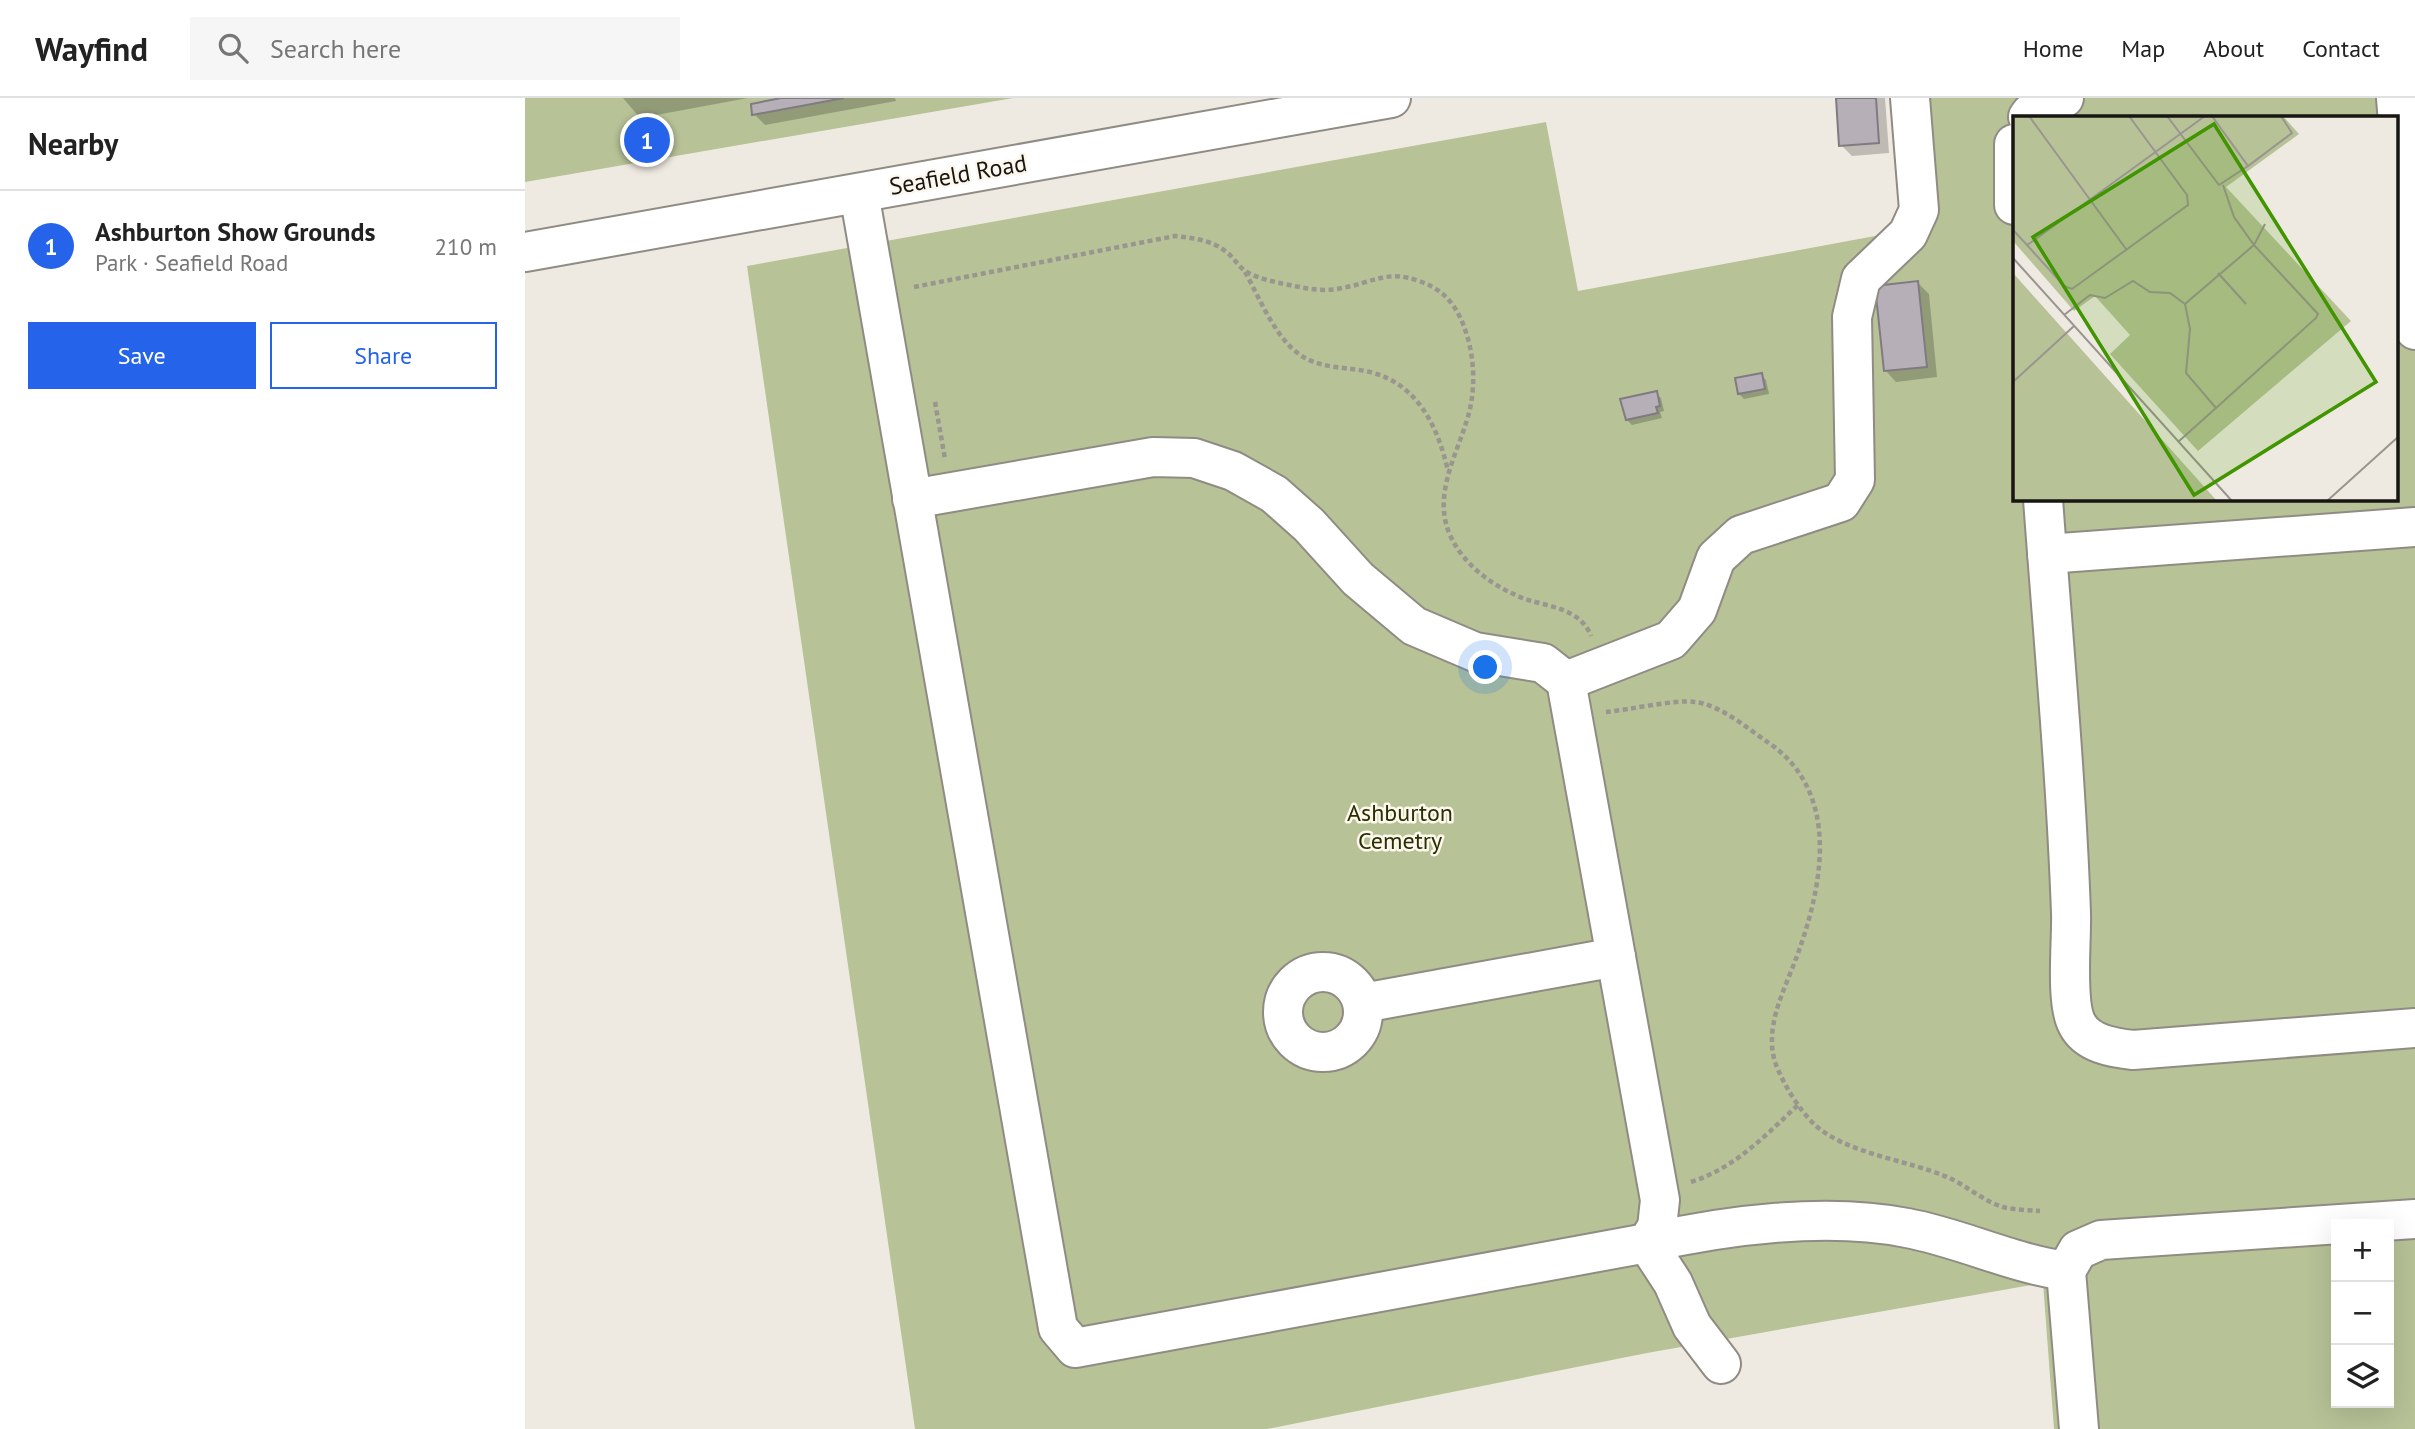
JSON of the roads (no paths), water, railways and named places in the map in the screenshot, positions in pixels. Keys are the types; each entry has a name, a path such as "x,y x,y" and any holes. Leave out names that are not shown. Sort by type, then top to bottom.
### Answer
{"street":[{"name":"Seafield Road","path":"525,251 1391,98"},
{"path":"1586,695 1671,640 1697,610 1716,558 1741,535 1841,502 1855,480 1852,317 1861,279 1908,234 1919,210 1910,98"},
{"path":"2030,116 2064,98"},
{"path":"2396,98 2415,330"},
{"path":"859,192 1058,1328 1075,1348 1696,1232 1812,1222 1906,1228 2029,1266 2066,1271"},
{"path":"912,499 1153,457 1194,458 1233,471 1274,494 1308,525 1358,579 1414,626 1475,652 1543,663 1586,695 1616,957 1658,1191 1657,1227 1647,1243"},
{"path":"2043,500 2071,915 2072,1008 2077,1024 2087,1037 2108,1047 2133,1050 2415,1028"},
{"path":"2047,554 2415,527"},
{"path":"1363,1003 1616,957"},
{"path":"2079,1429 2066,1271 2078,1250 2101,1240 2415,1219"},
{"path":"1647,1243 1673,1283 1692,1326 1721,1364"}],"place":[{"name":"Ashburton Show Grounds","path":"647,140"}],"park label":[{"name":"Ashburton Cemetry","path":"1400,827"}]}
